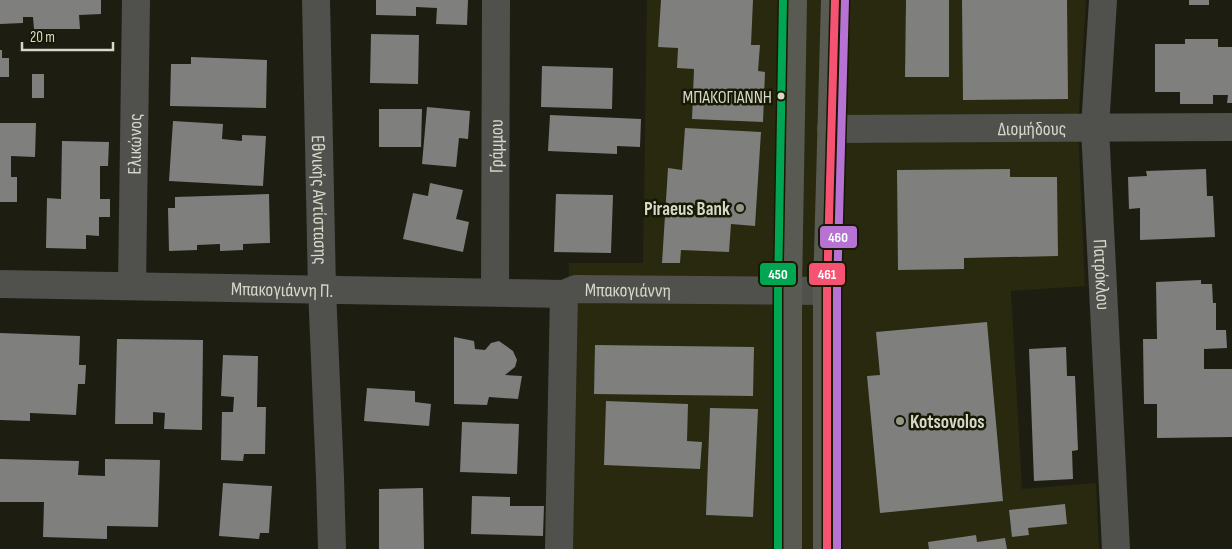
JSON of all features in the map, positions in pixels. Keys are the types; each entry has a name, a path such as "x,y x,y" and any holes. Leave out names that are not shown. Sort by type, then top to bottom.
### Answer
{"main road":[{"path":"788,549 788,297 793,0"},
{"path":"827,549 827,291 835,0"}],"street":[{"name":"Ελικώνος","path":"132,286 136,0"},
{"name":"Εθνικής Αντίστασης","path":"316,0 322,290 332,549"},
{"name":"Γράμμου","path":"495,292 496,0"},
{"name":"Πατρόκλου","path":"1103,0 1095,128 1116,549"},
{"name":"Διομήδους","path":"831,129 1232,128"},
{"name":"Μπακογιάννη Π.","path":"0,284 564,294"},
{"name":"Μπακογιάννη","path":"564,294 576,289 788,297 827,291"},
{"path":"559,549 564,294"}],"shaded area":[{"path":"647,0 1086,0 1078,127 1085,286 1011,291 1022,489 1096,483 1099,549 563,549 569,263 643,263"}],"building":[{"path":"0,0 101,0 101,14 79,15 80,29 34,29 33,17 23,17 23,23 0,24"},
{"path":"376,0 468,0 467,25 436,24 437,8 416,7 416,16 376,15"},
{"path":"661,0 753,0 751,45 760,45 758,71 765,72 763,122 692,119 694,69 677,68 678,48 658,47"},
{"path":"906,0 949,0 949,77 905,77"},
{"path":"962,0 1067,0 1068,99 963,100"},
{"path":"1189,0 1209,0 1209,5 1189,5"},
{"path":"371,34 419,35 418,84 370,83"},
{"path":"1185,39 1218,39 1218,47 1232,47 1232,103 1227,103 1228,95 1213,95 1213,104 1180,104 1180,92 1155,92 1155,44 1185,44"},
{"path":"0,50 2,50 2,58 9,58 9,77 0,77"},
{"path":"191,57 267,60 266,108 170,106 171,64 191,64"},
{"path":"542,66 613,68 612,109 541,107"},
{"path":"32,74 44,74 44,98 32,98"},
{"path":"427,107 470,111 468,139 459,138 456,167 422,164"},
{"path":"379,109 422,109 421,147 379,147"},
{"path":"550,115 641,119 640,147 617,146 617,154 548,151"},
{"path":"173,121 223,124 222,139 242,141 242,135 266,136 263,186 169,181"},
{"path":"0,123 36,123 35,157 11,156 11,177 17,177 17,202 0,202"},
{"path":"685,128 761,132 755,226 731,224 729,252 681,250 680,263 662,263 668,168 682,170"},
{"path":"62,141 109,142 108,166 100,166 100,199 110,199 110,217 99,217 99,236 86,235 86,249 46,248 47,198 61,199"},
{"path":"1010,169 1010,177 1057,177 1058,256 964,258 964,269 898,270 897,170"},
{"path":"1206,169 1207,196 1213,196 1215,237 1140,240 1140,208 1129,209 1128,177 1147,176 1146,171"},
{"path":"430,183 463,190 456,219 469,222 463,252 403,239 413,193 428,196"},
{"path":"269,194 270,243 243,244 243,250 220,251 220,244 197,245 197,250 169,251 168,208 175,208 175,197"},
{"path":"556,194 613,195 611,253 554,252"},
{"path":"1201,280 1201,284 1212,284 1213,303 1216,303 1216,330 1226,330 1227,348 1204,349 1204,369 1232,369 1232,437 1157,438 1157,404 1144,404 1143,339 1157,339 1156,282"},
{"path":"987,322 1003,501 880,513 867,376 880,375 876,332"},
{"path":"0,333 80,336 79,365 86,365 85,384 78,384 76,415 30,413 30,421 0,420"},
{"path":"454,337 474,341 475,349 485,350 491,343 499,341 513,351 517,360 515,367 505,375 522,376 518,399 489,397 487,405 454,404"},
{"path":"117,339 203,340 202,430 164,429 165,413 153,412 153,424 115,424"},
{"path":"595,345 754,347 753,396 594,394"},
{"path":"1066,347 1067,376 1075,376 1078,450 1072,451 1073,479 1034,481 1029,349"},
{"path":"223,355 258,356 257,407 266,407 265,454 244,454 243,461 221,460 222,412 233,412 234,397 221,396"},
{"path":"367,388 415,391 415,402 431,404 429,426 364,421"},
{"path":"606,401 688,404 687,441 702,442 700,469 604,465"},
{"path":"710,408 758,409 753,517 706,515"},
{"path":"462,422 519,424 517,474 460,472"},
{"path":"0,459 79,461 78,475 105,476 105,459 160,460 158,527 107,526 107,539 43,537 44,502 0,502"},
{"path":"223,483 272,486 269,533 260,533 259,539 219,536"},
{"path":"423,488 424,549 379,549 379,489"},
{"path":"472,496 510,497 510,506 544,506 543,536 471,534"},
{"path":"1065,504 1067,524 1028,528 1029,535 1012,537 1009,510"},
{"path":"976,535 977,542 1005,538 1007,549 929,549 928,542"}],"transit line":[{"name":"450","path":"778,549 778,291 783,0"},
{"name":"461","path":"827,549 827,291 835,0"},
{"name":"460","path":"837,549 837,291 845,0"}],"place":[{"name":"ΜΠΑΚΟΓΙΑΝΝΗ","path":"781,96"},
{"name":"Piraeus Bank","path":"740,208"},
{"name":"Kotsovolos","path":"900,421"}]}
